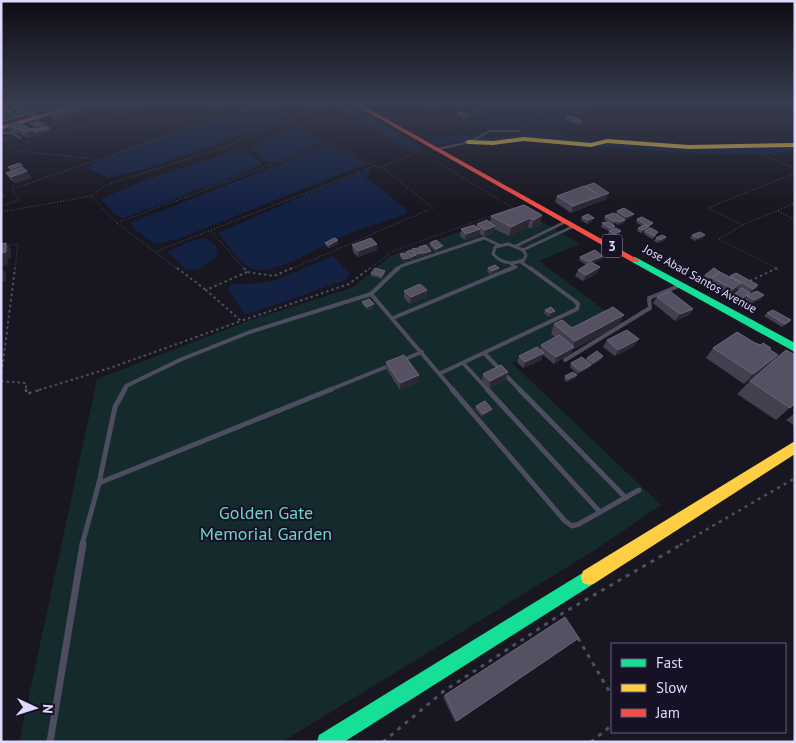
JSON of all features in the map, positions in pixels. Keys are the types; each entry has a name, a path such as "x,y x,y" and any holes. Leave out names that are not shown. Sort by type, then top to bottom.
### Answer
{"main road":[{"name":"Jose Abad Santos Avenue","path":"410,138 434,155 570,223 795,348"},
{"path":"472,140 493,143 524,139 689,147 795,145"},
{"path":"326,742 795,447"}],"street":[{"path":"434,155 477,138"}],"lane":[{"path":"516,246 570,223"},
{"path":"523,250 570,223"},
{"path":"50,742 84,542 115,407 126,386 182,359 250,332 371,294 401,266 484,238 499,245 516,246 523,250 526,257 521,262 511,264"},
{"path":"393,318 516,267 499,260 493,254 493,250 499,245"},
{"path":"440,373 485,354 577,309 578,304 575,300 521,262"},
{"path":"565,360 650,308 649,298 682,285"},
{"path":"371,294 565,521 572,526 580,524 639,490"},
{"path":"99,483 422,352"},
{"path":"485,354 626,498"},
{"path":"463,363 600,512"}],"path":[{"path":"40,138 15,146 18,150 96,160"},
{"path":"1,206 19,200 12,189 163,138"},
{"path":"1,212 91,196 106,185 228,146 247,138"},
{"path":"117,223 329,143 374,166 382,167 418,151"},
{"path":"758,153 795,168"},
{"path":"1,248 18,244 1,380 26,383 26,394 110,368 349,284 393,251 513,208 434,155"},
{"path":"155,252 211,232 374,166"},
{"path":"206,290 247,272 274,276 433,208 382,167"},
{"path":"743,226 708,208 795,173"},
{"path":"91,196 117,223 206,290 242,321"},
{"path":"746,283 778,269 718,239 795,204"},
{"path":"778,211 795,220"},
{"path":"211,232 247,272"},
{"path":"382,742 444,691 562,613 795,478"},
{"path":"562,613 568,621"},
{"path":"577,638 611,694"},
{"path":"591,742 611,726"}],"green space":[{"name":"Golden Gate Memorial Garden","path":"522,210 580,244 539,261 607,312 512,363 661,505 595,550 282,742 19,742 97,379 248,321 354,287 390,256"}],"water":[{"path":"162,138 235,138 142,170 108,178 85,167"},
{"path":"318,138 324,141 280,161 268,163 251,148 264,139"},
{"path":"329,145 367,164 178,239 156,244 135,230 130,223"},
{"path":"242,149 263,164 211,186 198,189 166,203 123,218 114,214 101,199 143,181"},
{"path":"372,168 366,178 408,210 405,215 341,237 288,263 262,270 252,269 243,263 219,233 311,192"},
{"path":"206,238 216,246 217,256 198,270 186,269 167,252 188,242"},
{"path":"333,256 350,274 346,280 245,315 229,291 231,284 262,283 279,279"}],"building":[{"path":"19,163 22,165 11,169 8,167"},
{"path":"22,167 27,171 11,177 6,173"},
{"path":"594,183 609,193 573,206 557,196 584,186 597,194 585,186"},
{"path":"524,205 542,215 534,220 530,218 511,227 491,216"},
{"path":"624,208 634,214 626,217 617,211"},
{"path":"614,213 625,220 620,222 613,221 605,216"},
{"path":"588,214 594,218 588,220 582,217"},
{"path":"642,217 653,223 648,226 637,219"},
{"path":"487,220 495,226 485,230 477,224"},
{"path":"608,222 615,226 610,228 602,223"},
{"path":"474,225 480,229 466,234 461,229"},
{"path":"645,225 649,227 643,230 638,228"},
{"path":"616,228 621,231 614,234 609,231"},
{"path":"651,228 658,232 654,236 645,231"},
{"path":"700,232 705,235 697,238 692,235"},
{"path":"662,235 666,237 660,240 656,238"},
{"path":"334,238 338,240 329,245 325,243"},
{"path":"371,238 377,244 358,251 352,245"},
{"path":"436,240 443,246 436,249 430,243"},
{"path":"6,243 6,252 1,253 1,244"},
{"path":"426,245 431,251 424,253 419,247"},
{"path":"418,248 422,253 417,254 412,249"},
{"path":"411,250 416,255 411,257 406,252"},
{"path":"595,250 603,256 588,262 580,257"},
{"path":"405,253 409,258 404,259 400,254"},
{"path":"591,262 600,267 586,275 578,270"},
{"path":"495,265 499,268 492,271 488,268"},
{"path":"375,268 385,271 382,276 371,273"},
{"path":"714,268 720,272 711,278 705,275"},
{"path":"720,272 741,283 733,289 712,278"},
{"path":"736,273 758,285 753,289 730,276"},
{"path":"420,284 427,290 411,297 404,291"},
{"path":"742,288 750,293 741,299 733,295"},
{"path":"670,291 693,309 680,314 657,297"},
{"path":"757,291 764,295 754,300 747,296"},
{"path":"369,299 374,304 367,307 362,302"},
{"path":"551,307 555,311 550,313 545,310"},
{"path":"613,307 624,315 575,341 554,324 562,320 572,328"},
{"path":"773,310 791,320 785,324 767,313"},
{"path":"627,330 639,339 618,350 607,340"},
{"path":"737,332 755,343 761,345 763,343 778,355 753,374 713,348"},
{"path":"559,335 574,347 556,357 541,345"},
{"path":"537,347 544,353 525,362 519,356"},
{"path":"786,350 795,355 795,403 790,408 750,381"},
{"path":"597,351 603,356 593,363 587,358"},
{"path":"404,355 419,375 400,383 386,362"},
{"path":"582,357 591,365 580,371 571,363"},
{"path":"501,365 508,372 490,381 483,374"},
{"path":"573,372 577,375 568,379 565,376"},
{"path":"485,401 492,409 483,414 476,406"},
{"path":"565,617 579,638 457,721 445,695"}],"waterway":[{"path":"398,138 416,148"},
{"path":"434,142 468,138 493,141 520,138"},
{"path":"556,138 584,143 698,151 778,151 795,147"}],"traffic: fast":[{"path":"635,260 795,348"},
{"path":"326,742 589,577"}],"traffic: slow":[{"path":"468,142 493,143 524,139 591,145 607,141 689,147 795,145"},
{"path":"589,577 795,447"}],"traffic: jam":[{"path":"417,138 635,260"}]}
